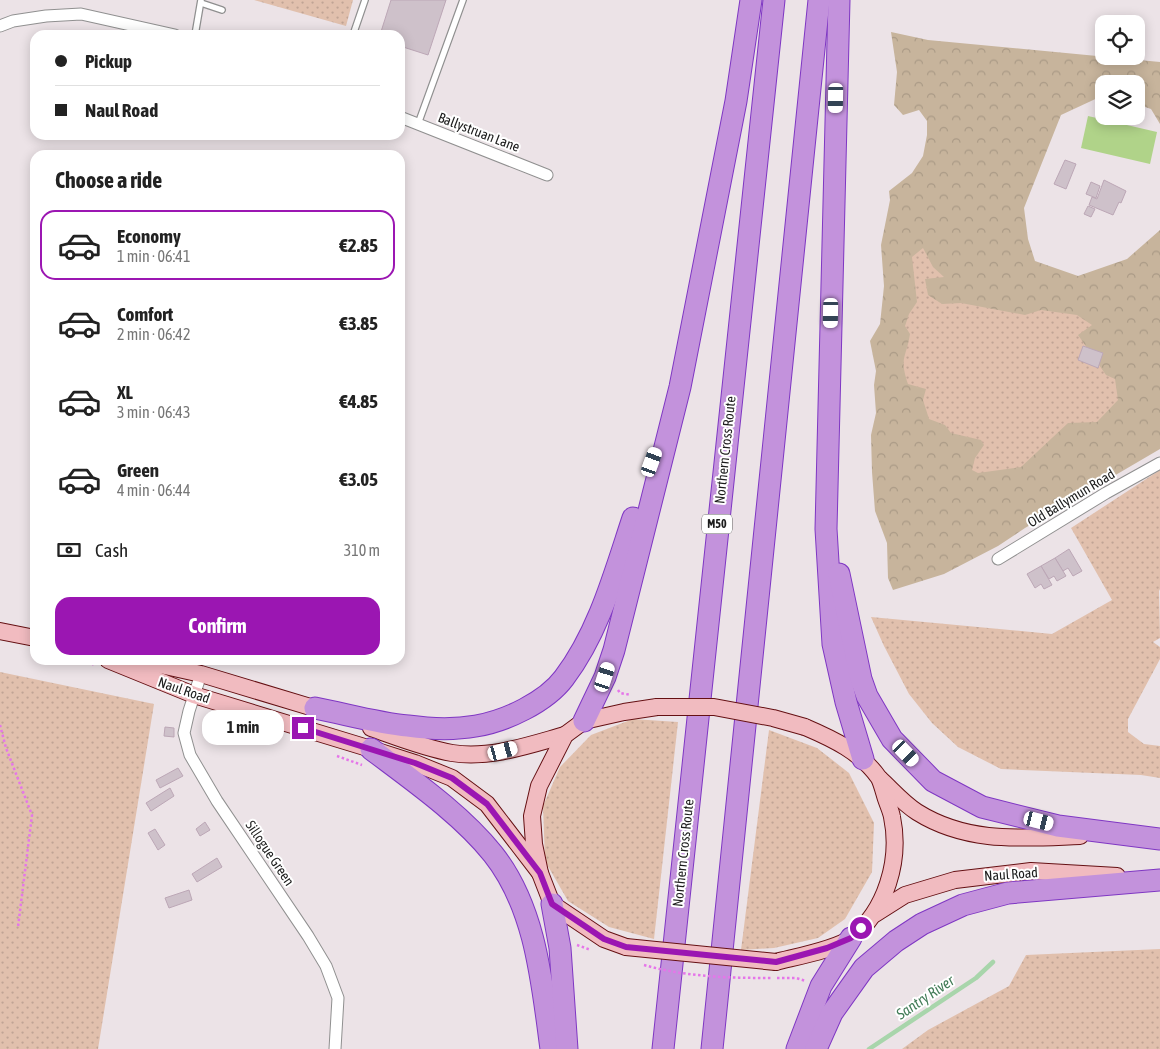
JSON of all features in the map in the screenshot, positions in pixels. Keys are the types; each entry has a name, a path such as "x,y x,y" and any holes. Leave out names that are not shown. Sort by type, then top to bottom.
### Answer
{"highway":[{"path":"584,721 605,677 624,614 680,387 736,101 751,0"},
{"name":"Northern Cross Route","path":"663,1049 774,0"},
{"path":"712,1049 819,0"},
{"path":"839,0 826,529 833,644 846,702 863,759"},
{"path":"315,708 407,726 444,728 476,726 515,714 543,697 563,679 582,650 600,614 680,387"},
{"path":"828,430 834,529 839,571 859,670 867,696 892,739 933,781 982,807 1058,826 1160,839"},
{"path":"368,758 463,822 494,854 515,889 529,924 540,973 550,1049"},
{"path":"816,1049 832,1013 864,968 896,941 922,924 963,905 1008,893 1160,879"},
{"path":"552,904 560,948 566,1049"},
{"path":"796,1049 821,986 851,938"}],"main road":[{"path":"0,631 30,637"},
{"name":"Naul Road","path":"120,665 194,695 368,758 415,763 452,778 487,804 540,873"},
{"name":"Naul Road","path":"160,665 201,674 315,708 451,753 469,754 503,751 565,735"},
{"path":"880,779 892,818 894,847 890,873 883,897 871,917 851,938 775,970 626,947 604,939 552,904 540,873 534,844 532,816 539,786 565,735 584,721 657,707 714,707 773,718 805,727 829,737 863,759 880,779 916,812 958,831 1008,838 1081,836 1160,839"},
{"name":"Naul Road","path":"871,917 905,895 955,880 992,874 1031,871 1160,879"}],"street":[{"path":"0,26 13,21 46,16 81,14 153,30"},
{"name":"Ballystruan Lane","path":"405,119 547,175"},
{"name":"Old Ballymun Road","path":"998,559 1106,493 1160,463"},
{"name":"Sillogue Green","path":"201,674 184,733 190,755 222,809 308,936 326,966 338,998 335,1049"}],"lane":[{"path":"355,30 366,0"},
{"path":"418,124 463,0"},
{"path":"196,30 201,2 222,10"}],"path":[{"path":"605,677 616,682 615,688 620,693 638,696"},
{"path":"0,725 6,748 32,815 18,927"},
{"path":"331,753 368,758"},
{"path":"560,948 578,945 593,950"},
{"path":"643,965 690,975 730,978 775,970"}],"shaded area":[{"path":"254,0 353,0 346,26"},
{"path":"916,240 1056,305 1101,320 1136,408 1011,494 976,477 887,382 903,250"},
{"path":"1160,470 1160,638 1153,642 1160,647 1160,659 1128,719 1128,732 1144,744 1160,746 1160,778 1141,775 1001,769 958,747 932,723 909,694 871,617 1052,634 1112,600 1071,528"},
{"path":"0,672 154,704 98,1049 0,1049"},
{"path":"633,719 678,722 654,939 609,927 568,901 545,861 543,806 560,767 591,735"},
{"path":"769,730 817,748 849,773 874,823 872,872 845,919 818,938 774,948 741,950"},
{"path":"1160,949 1160,1049 902,1049 928,1030 1009,986 1026,955"}],"green space":[{"path":"891,32 928,40 1095,56 1095,65 1145,65 1145,61 1160,62 1160,124 1151,109 1145,107 1145,75 1095,75 1095,99 1061,115 1024,208 1028,239 1035,261 1078,276 1127,259 1160,230 1160,449 1025,528 998,546 944,574 893,590 888,578 887,543 875,511 871,435 876,413 874,385 876,371 870,341 880,324 884,286 881,245 890,200 889,191 912,173 923,156 927,135 927,121 919,110 903,115 894,105 897,72","holes":["923,248 933,267 944,277 925,279 928,295 942,304 961,303 1025,315 1041,310 1077,315 1092,325 1078,335 1106,375 1115,379 1118,400 1097,422 1068,423 1021,467 978,473 972,470 975,458 984,445 981,440 951,433 945,425 929,419 923,400 926,389 908,384 904,368 904,358 910,334 905,326 909,314 917,302 912,257"]},
{"path":"1088,116 1095,118 1095,125 1127,125 1157,132 1150,164 1081,148"}],"building":[{"path":"391,0 446,0 428,55 405,48 405,30 382,30"},
{"path":"1065,160 1076,164 1066,189 1054,184"},
{"path":"1104,180 1126,191 1113,215 1089,205 1092,197 1097,199"},
{"path":"1091,182 1100,186 1096,198 1086,194"},
{"path":"1088,206 1095,209 1091,217 1084,214"},
{"path":"1083,346 1103,353 1098,368 1078,360"},
{"path":"1069,549 1082,571 1073,576 1068,568 1063,571 1055,558"},
{"path":"1055,558 1066,576 1057,581 1054,576 1049,579 1041,566"},
{"path":"1041,566 1052,585 1044,589 1041,584 1035,588 1027,574"},
{"path":"165,727 174,728 174,737 164,736"},
{"path":"178,768 183,776 160,788 156,780"},
{"path":"170,788 174,796 151,811 146,803"},
{"path":"205,822 210,830 200,836 196,829"},
{"path":"155,829 165,845 158,850 148,833"},
{"path":"217,858 222,867 197,882 192,874"},
{"path":"189,890 192,900 169,908 165,898"}],"waterway":[{"name":"Santry River","path":"869,1049 976,978 993,962"}],"route":[{"path":"303,728 415,763 452,778 487,804 540,873 552,904 604,939 626,947 776,962 827,948 851,938 861,928"}]}
